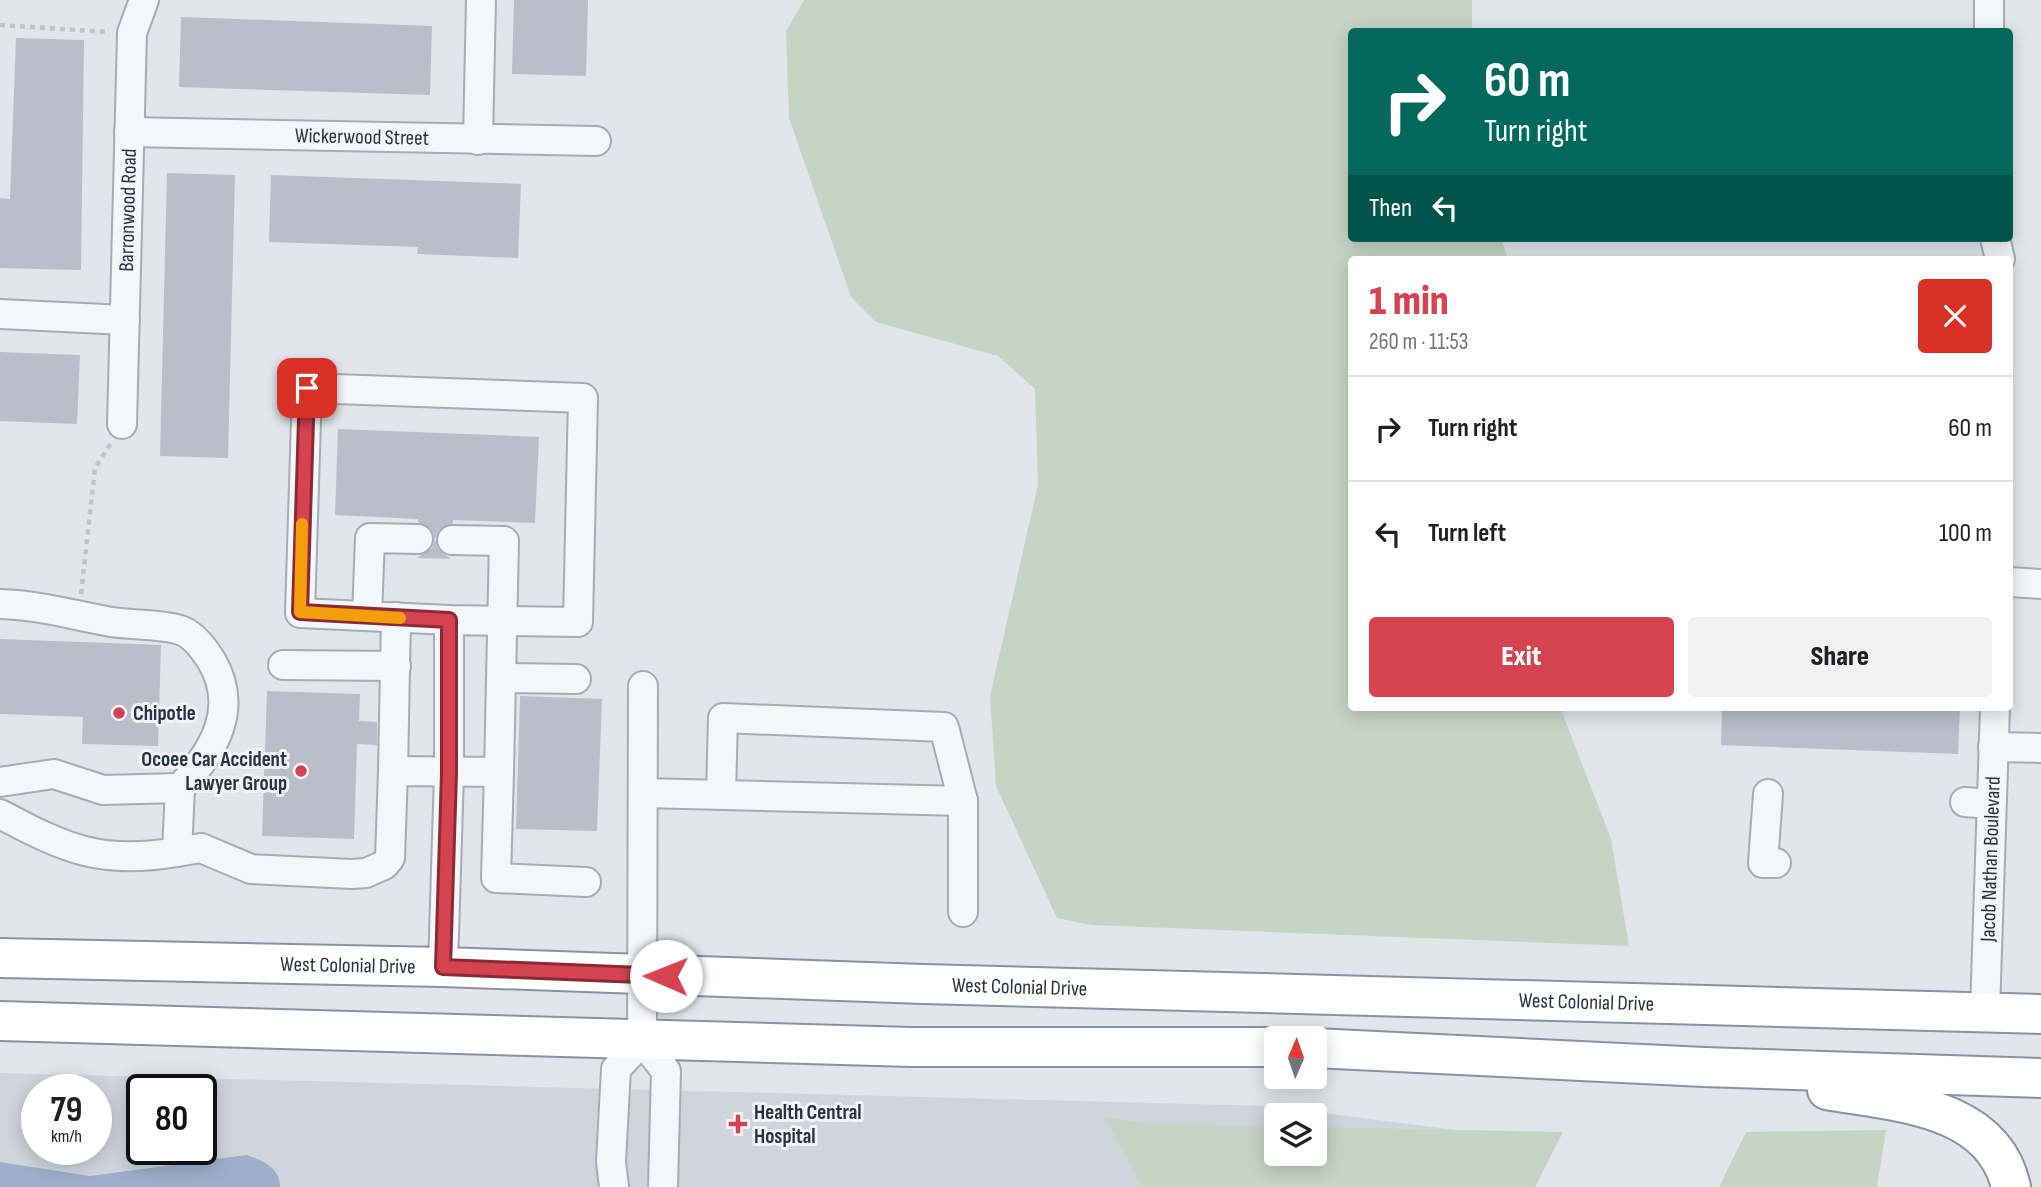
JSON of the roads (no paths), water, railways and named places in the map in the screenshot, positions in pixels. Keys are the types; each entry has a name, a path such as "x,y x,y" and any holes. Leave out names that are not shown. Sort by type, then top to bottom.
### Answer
{"highway":[{"name":"West Colonial Drive","path":"0,958 443,967 643,975 2041,1014"},
{"path":"0,1021 642,1041 1006,1048 1264,1047"},
{"path":"1327,1049 1704,1067 2041,1078"},
{"path":"1704,1067 1938,1112 1982,1136 2002,1162 2011,1187"}],"street":[{"name":"Barronwood Road","path":"122,425 132,33 144,0"},
{"path":"478,140 481,0"},
{"path":"1989,0 1989,28"},
{"name":"Wickerwood Street","path":"129,132 596,141"},
{"path":"0,314 125,320"},
{"path":"307,388 583,398 578,622 396,617 300,612 307,388"},
{"path":"367,616 370,538 418,539"},
{"path":"452,540 504,541 496,878 586,882"},
{"path":"2013,582 2041,584"},
{"path":"0,604 26,605 106,621 182,631 197,642 219,673 225,708 214,745 180,788 177,852"},
{"path":"0,814 81,852 144,858 201,848 251,869 366,873 384,865 390,858 396,617"},
{"path":"443,967 449,773 449,620"},
{"path":"283,665 396,666"},
{"path":"501,678 576,679"},
{"path":"643,686 642,1041 666,1071 663,1187"},
{"name":"Jacob Nathan Boulevard","path":"1984,1012 1978,803 1993,747 1995,711"},
{"path":"721,794 723,718 944,727 962,801 964,912"},
{"path":"1993,747 2041,748"},
{"path":"393,771 499,772"},
{"path":"0,782 54,774 103,790 180,788"},
{"path":"643,793 962,801"},
{"path":"1768,794 1763,863 1776,863"},
{"path":"614,1187 611,1162 616,1069 642,1041"}],"water":[{"path":"247,1155 264,1162 277,1174 280,1187 0,1187 0,1162 90,1176 172,1165 217,1165 217,1159"}],"place":[{"name":"Chipotle","path":"119,713"},
{"name":"Ocoee Car Accident Lawyer Group","path":"301,771"},
{"name":"Health Central Hospital","path":"738,1124"}]}
